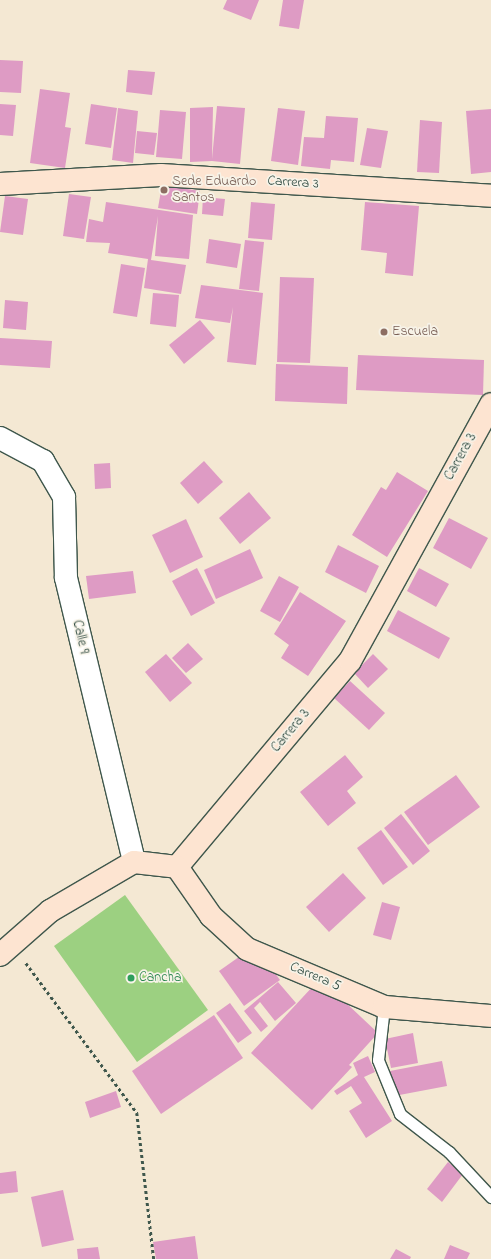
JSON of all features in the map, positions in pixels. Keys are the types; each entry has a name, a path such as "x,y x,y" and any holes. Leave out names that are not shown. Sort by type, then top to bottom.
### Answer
{"street":[{"name":"Carrera 3","path":"0,184 161,175 491,196"},
{"name":"Carrera 3","path":"177,867 350,661 491,404"},
{"name":"Calle 9","path":"0,438 43,461 64,497 66,578 134,862"},
{"path":"6,949 50,911 134,862 177,867"},
{"name":"Carrera 5","path":"177,867 211,916 247,949 384,1006 491,1016"}],"lane":[{"path":"384,1006 378,1060 400,1114 449,1152 491,1197"}],"path":[{"path":"6,949 136,1113 154,1259"}],"green space":[{"name":"Cancha","path":"125,895 208,1010 137,1062 54,946"}],"building":[{"path":"227,0 259,0 251,20 223,9"},
{"path":"283,0 304,0 299,29 279,26"},
{"path":"0,60 23,61 21,93 0,92"},
{"path":"128,70 155,72 152,95 126,92"},
{"path":"40,89 70,93 65,127 71,128 65,168 30,163"},
{"path":"0,104 16,105 13,136 0,135"},
{"path":"91,104 117,108 111,148 85,144"},
{"path":"217,106 245,108 240,164 212,161 190,162 190,108 213,107 212,159"},
{"path":"118,108 138,111 133,163 112,160"},
{"path":"278,108 305,111 298,165 271,161"},
{"path":"491,109 491,172 471,174 466,111"},
{"path":"160,110 186,112 182,159 156,157"},
{"path":"326,116 358,118 354,162 331,160 330,169 301,166 304,137 324,138"},
{"path":"420,120 442,122 439,173 417,172"},
{"path":"367,128 388,131 381,168 360,165"},
{"path":"137,131 157,133 154,155 135,153"},
{"path":"162,185 200,191 197,214 158,208"},
{"path":"69,194 91,197 84,239 63,236"},
{"path":"5,196 28,199 23,235 0,232"},
{"path":"203,197 225,199 223,216 202,214"},
{"path":"106,202 193,215 189,259 155,256 158,216 151,260 186,265 181,294 144,288 148,259 108,253 110,243 86,242 89,219 103,222"},
{"path":"251,202 275,204 272,240 248,238"},
{"path":"365,202 419,206 413,276 385,273 387,253 361,250"},
{"path":"209,239 241,244 237,268 206,263"},
{"path":"245,240 264,242 259,291 239,289"},
{"path":"121,264 145,268 137,317 113,313"},
{"path":"280,277 314,278 310,363 277,362"},
{"path":"201,285 263,293 256,365 227,362 233,307 230,323 195,318"},
{"path":"153,293 179,295 176,327 150,324"},
{"path":"5,300 28,302 26,330 3,328"},
{"path":"200,320 215,338 184,364 169,345"},
{"path":"0,338 52,341 50,368 0,365"},
{"path":"358,355 484,360 483,395 356,390"},
{"path":"276,364 348,367 347,404 275,401"},
{"path":"204,461 223,482 198,504 180,483"},
{"path":"110,463 111,488 95,489 94,464"},
{"path":"397,472 428,491 387,557 352,535 381,487 386,490"},
{"path":"249,492 271,518 240,544 219,518"},
{"path":"449,518 488,538 471,569 433,548"},
{"path":"186,519 203,557 170,573 152,535"},
{"path":"338,545 379,566 366,593 325,572"},
{"path":"250,549 263,578 216,599 204,570"},
{"path":"197,568 215,603 191,616 172,581"},
{"path":"419,568 449,584 436,607 407,591"},
{"path":"133,571 136,593 89,599 86,576"},
{"path":"279,576 299,587 280,622 260,611"},
{"path":"300,592 346,621 308,676 281,658 289,645 274,634"},
{"path":"398,610 450,638 439,659 387,631"},
{"path":"188,643 203,659 186,673 172,658"},
{"path":"166,654 192,683 170,702 145,672"},
{"path":"373,654 388,669 368,688 354,673"},
{"path":"350,681 385,713 369,730 334,698"},
{"path":"345,755 363,777 347,791 356,803 328,826 300,792"},
{"path":"456,775 480,807 428,845 404,812"},
{"path":"401,814 430,851 413,865 384,828"},
{"path":"381,830 408,867 383,885 357,848"},
{"path":"343,873 366,898 329,932 306,907"},
{"path":"382,902 400,907 391,940 373,935"},
{"path":"246,952 265,959 280,980 244,1006 219,971"},
{"path":"278,982 296,1003 275,1021 260,1002 254,1008 268,1026 261,1032 244,1011"},
{"path":"315,984 327,985 378,1033 349,1065 352,1067 312,1110 251,1053"},
{"path":"230,1003 252,1033 238,1043 216,1013"},
{"path":"214,1015 243,1058 161,1114 132,1071"},
{"path":"413,1033 418,1063 391,1068 385,1039"},
{"path":"368,1056 375,1072 364,1077 392,1121 366,1138 349,1111 362,1103 351,1086 337,1095 334,1091 358,1075 353,1063"},
{"path":"442,1061 447,1086 394,1096 390,1071"},
{"path":"116,1091 121,1107 90,1118 85,1102"},
{"path":"448,1162 463,1174 442,1202 427,1189"},
{"path":"16,1171 18,1192 0,1194 0,1173"},
{"path":"63,1190 74,1240 42,1247 31,1197"},
{"path":"195,1236 198,1259 156,1259 153,1242"},
{"path":"450,1245 470,1253 467,1259 444,1259"},
{"path":"98,1247 100,1259 78,1259 77,1249"},
{"path":"396,1249 411,1257 410,1259 390,1259"}],"place":[{"name":"Sede Eduardo Santos","path":"164,190"},
{"name":"Escuela","path":"384,332"},
{"name":"Cancha","path":"131,978"}]}
